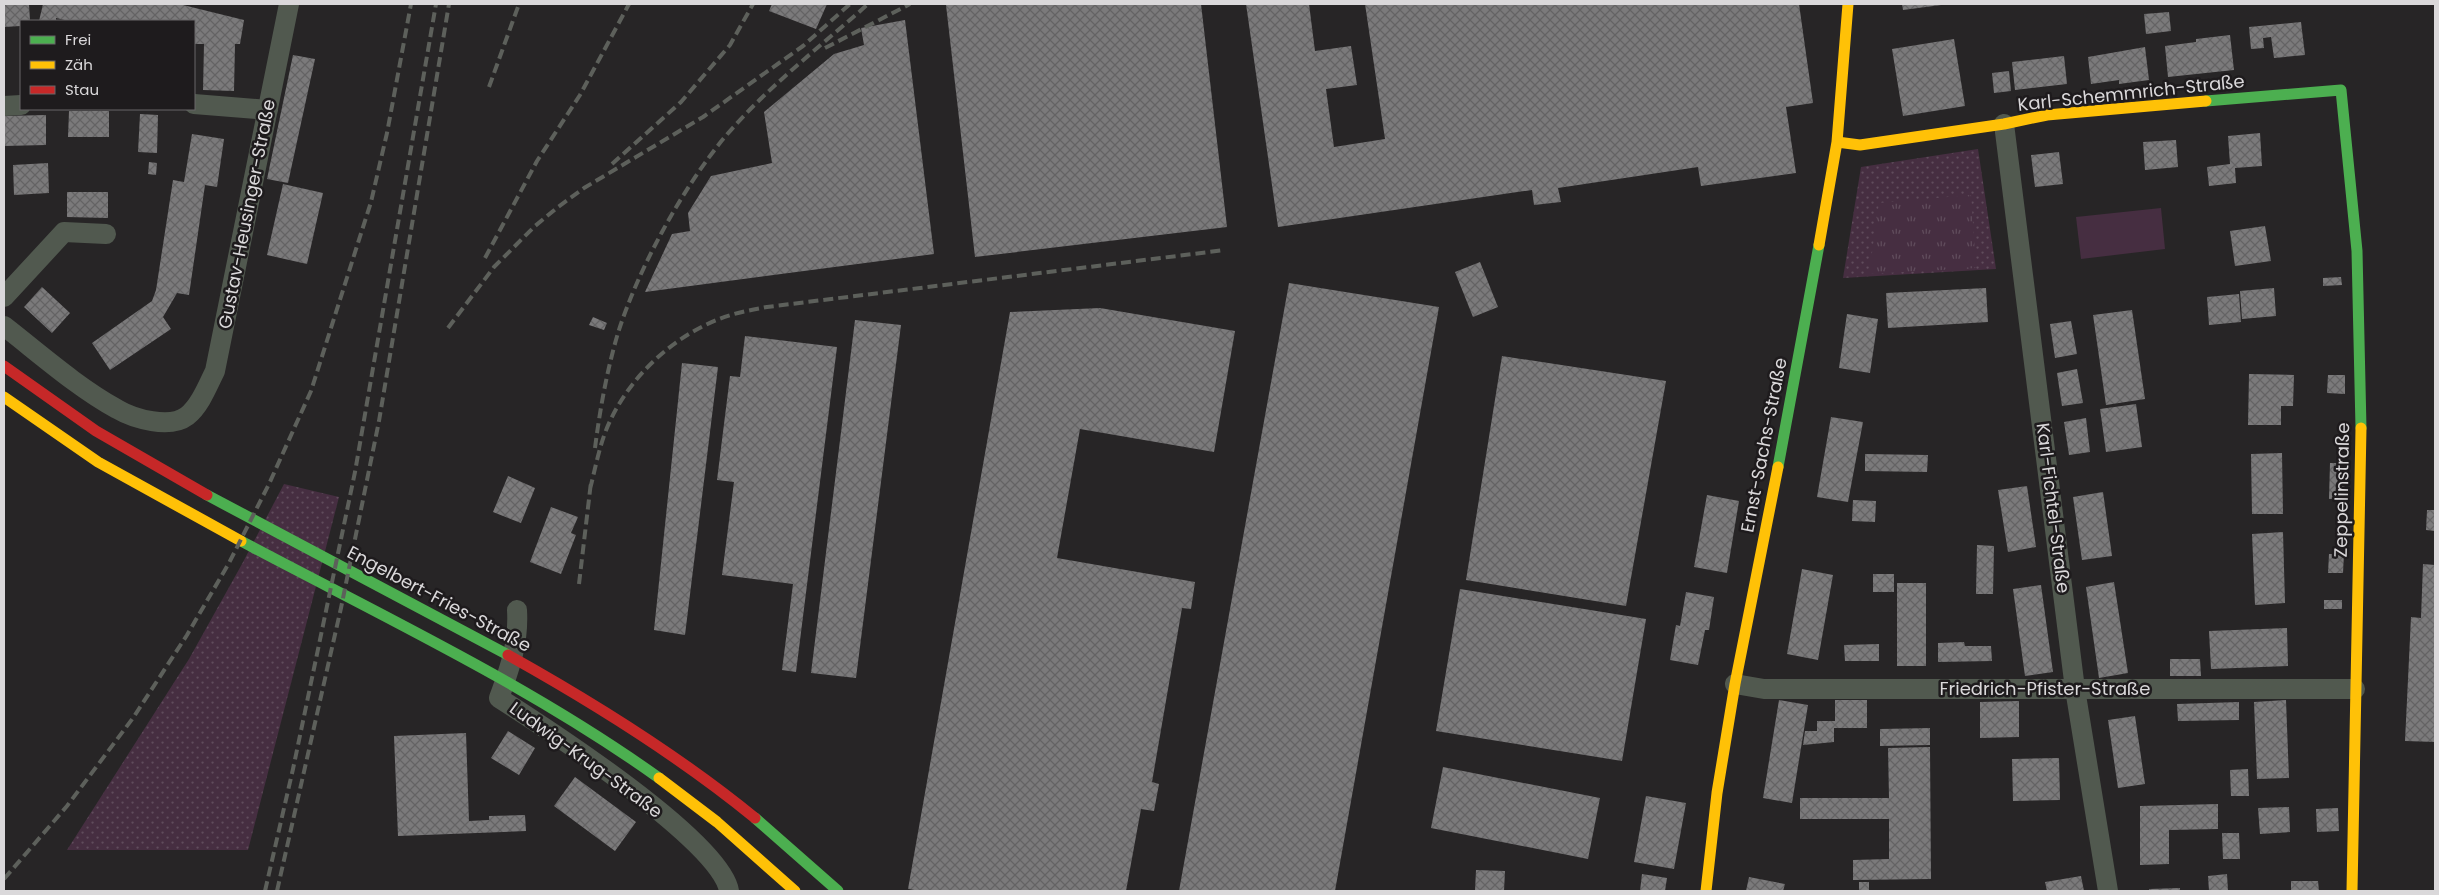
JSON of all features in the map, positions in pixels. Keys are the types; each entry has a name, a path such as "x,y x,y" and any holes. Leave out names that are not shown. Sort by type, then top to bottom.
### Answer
{"main road":[{"name":"Ernst-Sachs-Straße","path":"1706,891 1717,793 1735,684 1804,332 1837,142 1845,61 1848,4"},
{"name":"Karl-Schemmrich-Straße","path":"1837,142 1860,145 2004,124 2047,115 2341,90"},
{"name":"Zeppelinstraße","path":"2341,90 2357,250 2362,441 2352,891"},
{"name":"Engelbert-Fries-Straße","path":"4,366 108,438 173,476 496,648 590,702 733,800 791,847 838,891"},
{"path":"4,397 97,462 167,502 491,674 576,722 660,779 716,822 795,891"}],"street":[{"name":"Gustav-Heusinger-Straße","path":"4,326 118,410 149,420 171,421 187,416 205,391 215,371 289,4"},
{"path":"195,104 268,110"},
{"path":"4,106 20,105"},
{"name":"Karl-Fichtel-Straße","path":"2004,124 2076,689 2108,891"},
{"path":"4,297 64,232 106,234"},
{"name":"Ludwig-Krug-Straße","path":"517,610 518,628 514,658 499,698 598,764 670,821 711,859 722,872 729,891"},
{"name":"Friedrich-Pfister-Straße","path":"1735,684 1764,689 2355,689"}],"green space":[{"path":"1978,149 1996,269 1843,278 1861,167"},
{"path":"1971,195 1976,268 1869,274 1879,203"},
{"path":"2161,208 2165,249 2081,259 2076,217"},
{"path":"284,484 339,497 248,850 67,850 189,659"}],"building":[{"path":"4,4 29,4 30,20 20,20 20,26 4,27"},
{"path":"43,4 179,4 244,20 240,44 235,44 234,91 203,90 204,44 195,44 195,20 65,20 56,18 56,20 39,20"},
{"path":"772,4 827,4 816,29 769,11"},
{"path":"1201,4 1227,227 975,257 946,5"},
{"path":"1246,4 1309,4 1315,51 1351,46 1357,85 1326,89 1334,147 1385,139 1365,4 1799,4 1813,103 1786,107 1796,173 1701,186 1698,167 1558,188 1561,202 1534,205 1532,190 1278,227"},
{"path":"1902,4 1941,4 1941,5 1903,10"},
{"path":"2169,12 2171,31 2146,34 2144,14"},
{"path":"905,20 934,254 645,292 672,234 690,231 688,213 711,176 772,163 764,112 834,54 864,45 861,28"},
{"path":"2301,22 2305,55 2274,58 2271,37 2263,38 2264,48 2251,49 2249,27"},
{"path":"2230,35 2234,70 2168,77 2165,46 2196,42 2196,39"},
{"path":"1954,39 1965,106 1903,116 1892,49"},
{"path":"2145,47 2149,80 2119,84 2119,80 2091,84 2088,57"},
{"path":"293,55 315,59 288,183 267,179"},
{"path":"2064,56 2067,84 2015,90 2012,62"},
{"path":"2009,71 2011,91 1994,93 1992,73"},
{"path":"69,111 109,111 109,137 68,137"},
{"path":"140,114 158,115 157,153 138,152"},
{"path":"46,115 46,145 4,146 4,116"},
{"path":"2260,133 2262,166 2235,168 2236,183 2209,186 2207,167 2230,164 2228,136"},
{"path":"192,134 224,139 217,187 205,185 189,295 177,293 163,317 171,329 110,370 92,343 152,301 156,290 173,180 184,182"},
{"path":"2176,140 2178,167 2145,170 2143,142"},
{"path":"2059,152 2063,184 2035,187 2031,155"},
{"path":"149,162 157,163 156,175 148,174"},
{"path":"48,163 49,193 14,195 13,165"},
{"path":"283,184 323,193 307,264 267,255"},
{"path":"67,192 108,192 108,218 67,217"},
{"path":"2265,226 2271,261 2235,266 2230,231"},
{"path":"1480,262 1498,307 1473,317 1455,272"},
{"path":"2341,277 2342,285 2323,286 2323,278"},
{"path":"1289,283 1439,307 1335,891 1179,891"},
{"path":"42,287 70,313 52,333 24,307"},
{"path":"1986,288 1988,322 1888,328 1886,293"},
{"path":"2274,288 2276,316 2242,319 2240,291"},
{"path":"2239,294 2241,322 2209,325 2207,297"},
{"path":"1100,308 1235,331 1214,452 1080,429 1057,558 1195,582 1191,609 1182,608 1152,782 1159,784 1154,811 1141,809 1126,891 921,891 908,889 1010,312"},
{"path":"2132,310 2145,399 2106,405 2093,315"},
{"path":"1847,314 1878,319 1870,373 1839,368"},
{"path":"593,317 607,323 604,330 589,325"},
{"path":"855,320 901,325 856,678 811,673"},
{"path":"2071,321 2077,354 2055,358 2050,324"},
{"path":"745,336 837,347 796,672 782,670 793,584 722,575 734,482 717,480 730,376 740,377"},
{"path":"1502,356 1666,381 1626,606 1466,580"},
{"path":"682,363 718,367 685,635 654,630"},
{"path":"2077,369 2083,403 2062,406 2057,373"},
{"path":"2249,374 2294,375 2293,406 2281,406 2281,425 2248,425"},
{"path":"2328,375 2345,375 2345,394 2327,393"},
{"path":"2136,404 2142,447 2106,452 2100,409"},
{"path":"1831,417 1863,422 1848,502 1817,497"},
{"path":"2086,418 2090,452 2069,455 2064,422"},
{"path":"2282,453 2283,514 2252,514 2251,454"},
{"path":"1865,454 1928,455 1927,472 1865,471"},
{"path":"2330,463 2345,463 2344,499 2329,499"},
{"path":"508,476 535,488 521,523 493,512"},
{"path":"2027,486 2036,547 2008,552 1998,490"},
{"path":"2103,492 2112,556 2082,560 2073,497"},
{"path":"1707,495 1739,501 1727,573 1694,567"},
{"path":"1853,500 1876,501 1875,522 1852,521"},
{"path":"551,507 578,517 571,533 576,535 561,574 530,562"},
{"path":"2427,510 2435,510 2435,531 2426,530"},
{"path":"2283,532 2285,603 2255,605 2252,534"},
{"path":"1977,545 1994,546 1993,594 1976,594"},
{"path":"2329,554 2344,554 2343,573 2328,573"},
{"path":"2423,564 2435,565 2435,742 2405,741 2411,617 2421,618"},
{"path":"1802,569 1833,575 1818,660 1787,654"},
{"path":"1873,574 1894,574 1894,592 1873,592"},
{"path":"2114,582 2128,673 2099,678 2086,587"},
{"path":"1897,583 1926,583 1926,666 1897,666"},
{"path":"2041,585 2053,672 2025,676 2013,589"},
{"path":"1460,589 1646,619 1622,761 1436,731"},
{"path":"1686,592 1714,597 1709,630 1705,630 1698,665 1670,660 1676,625 1680,626"},
{"path":"2324,600 2342,600 2342,609 2324,609"},
{"path":"2287,628 2288,666 2211,669 2209,631"},
{"path":"1964,642 1965,646 1991,646 1992,661 1938,662 1938,643"},
{"path":"1879,644 1879,661 1845,661 1844,645"},
{"path":"2170,659 2200,659 2201,676 2170,676"},
{"path":"1779,700 1808,705 1792,803 1763,798"},
{"path":"1835,700 1867,700 1867,728 1834,728 1834,742 1803,745 1805,731 1817,731 1817,721 1835,721"},
{"path":"2286,700 2289,778 2257,779 2254,702"},
{"path":"2019,701 2019,737 1980,738 1980,702"},
{"path":"2239,702 2239,720 2178,721 2177,704"},
{"path":"2135,716 2145,784 2118,788 2108,720"},
{"path":"1930,728 1930,745 1880,746 1880,729"},
{"path":"508,731 535,748 519,775 491,758"},
{"path":"466,733 469,821 489,820 489,816 525,815 526,831 398,836 394,736"},
{"path":"1930,747 1931,879 1853,880 1853,860 1889,859 1889,819 1800,819 1800,798 1889,798 1888,748"},
{"path":"2059,758 2060,800 2013,801 2012,759"},
{"path":"1443,767 1600,798 1588,859 1431,828"},
{"path":"2248,769 2249,796 2231,796 2230,770"},
{"path":"575,777 636,822 615,851 554,806"},
{"path":"1646,796 1686,803 1674,869 1634,862"},
{"path":"2218,804 2218,829 2169,830 2169,864 2140,865 2140,806"},
{"path":"2289,807 2290,832 2260,834 2258,808"},
{"path":"2338,808 2339,831 2317,832 2316,809"},
{"path":"2222,833 2239,833 2240,859 2223,859"},
{"path":"1476,870 1505,871 1504,891 1475,891"},
{"path":"1642,874 1667,878 1665,891 1640,891"},
{"path":"2227,874 2228,891 2209,891 2208,876"},
{"path":"2081,876 2084,891 2047,891 2045,882"},
{"path":"1749,877 1785,884 1783,891 1746,891"},
{"path":"2291,881 2318,881 2319,891 2291,891"},
{"path":"1859,882 1869,882 1869,891 1859,891"},
{"path":"2180,888 2180,891 2149,891 2149,889"}],"railway":[{"path":"4,879 67,806 133,718 187,635 229,563 269,484 311,391 371,202 387,133 411,4"},
{"path":"265,891 293,769 355,472 436,4"},
{"path":"277,891 341,608 379,421 449,4"},
{"path":"489,87 519,4"},
{"path":"485,258 537,161 580,95 629,4"},
{"path":"612,164 681,102 730,45 753,4"},
{"path":"448,328 494,267 535,226 558,207 584,188 703,117 803,46 850,4"},
{"path":"595,448 604,390 618,333 637,283 677,205 708,158 757,102 868,4"},
{"path":"825,48 910,4"},
{"path":"590,489 607,427 630,387 670,347 686,336 719,319 767,307 1225,250"},
{"path":"579,584 591,482"}],"traffic: fast":[{"path":"2206,101 2341,90 2357,251 2361,428"},
{"path":"1778,467 1819,245"},
{"path":"207,495 508,655"},
{"path":"241,541 401,624 507,682 559,712 659,778"},
{"path":"755,818 838,891"}],"traffic: slow":[{"path":"1819,245 1837,142 1848,4"},
{"path":"1837,142 1860,145 2004,124 2047,115 2206,101"},
{"path":"4,397 98,462 241,541"},
{"path":"2352,891 2361,428"},
{"path":"1706,891 1717,793 1735,684 1778,467"},
{"path":"659,778 717,822 795,891"}],"traffic: jam":[{"path":"4,366 96,431 207,495"},
{"path":"508,655 572,692 666,751 755,818"}]}
